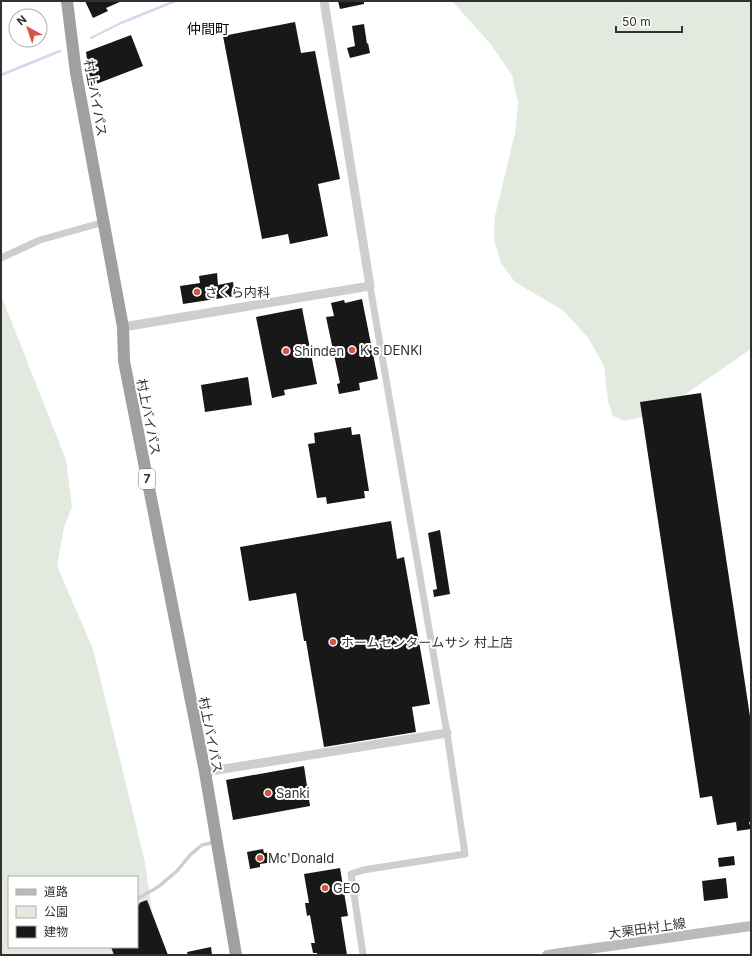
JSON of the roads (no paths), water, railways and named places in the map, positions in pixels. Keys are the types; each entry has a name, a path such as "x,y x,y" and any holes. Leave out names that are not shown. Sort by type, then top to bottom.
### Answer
{"highway":[{"name":"村上バイパス","path":"67,1 76,73 123,327 124,361 205,772 236,955"}],"main road":[{"name":"大栗田村上線","path":"547,955 751,926"}],"street":[{"path":"324,1 370,286 447,733 465,854 363,870 351,874 363,955"},
{"path":"1,258 40,240 104,222"},
{"path":"123,327 370,286"},
{"path":"205,772 447,733"}],"lane":[{"path":"138,899 158,887 177,871 190,855 202,845 216,842"}],"waterway":[{"path":"91,38 121,23 175,1"},
{"path":"1,75 60,51"}],"place":[{"name":"さくら内科","path":"197,292"},
{"name":"K's DENKI","path":"352,350"},
{"name":"Shinden","path":"286,351"},
{"name":"ホームセンタームサシ 村上店","path":"333,642"},
{"name":"Sanki","path":"268,793"},
{"name":"Mc'Donald","path":"260,858"},
{"name":"GEO","path":"325,888"}],"district":[{"name":"仲間町","path":"208,29"}]}
